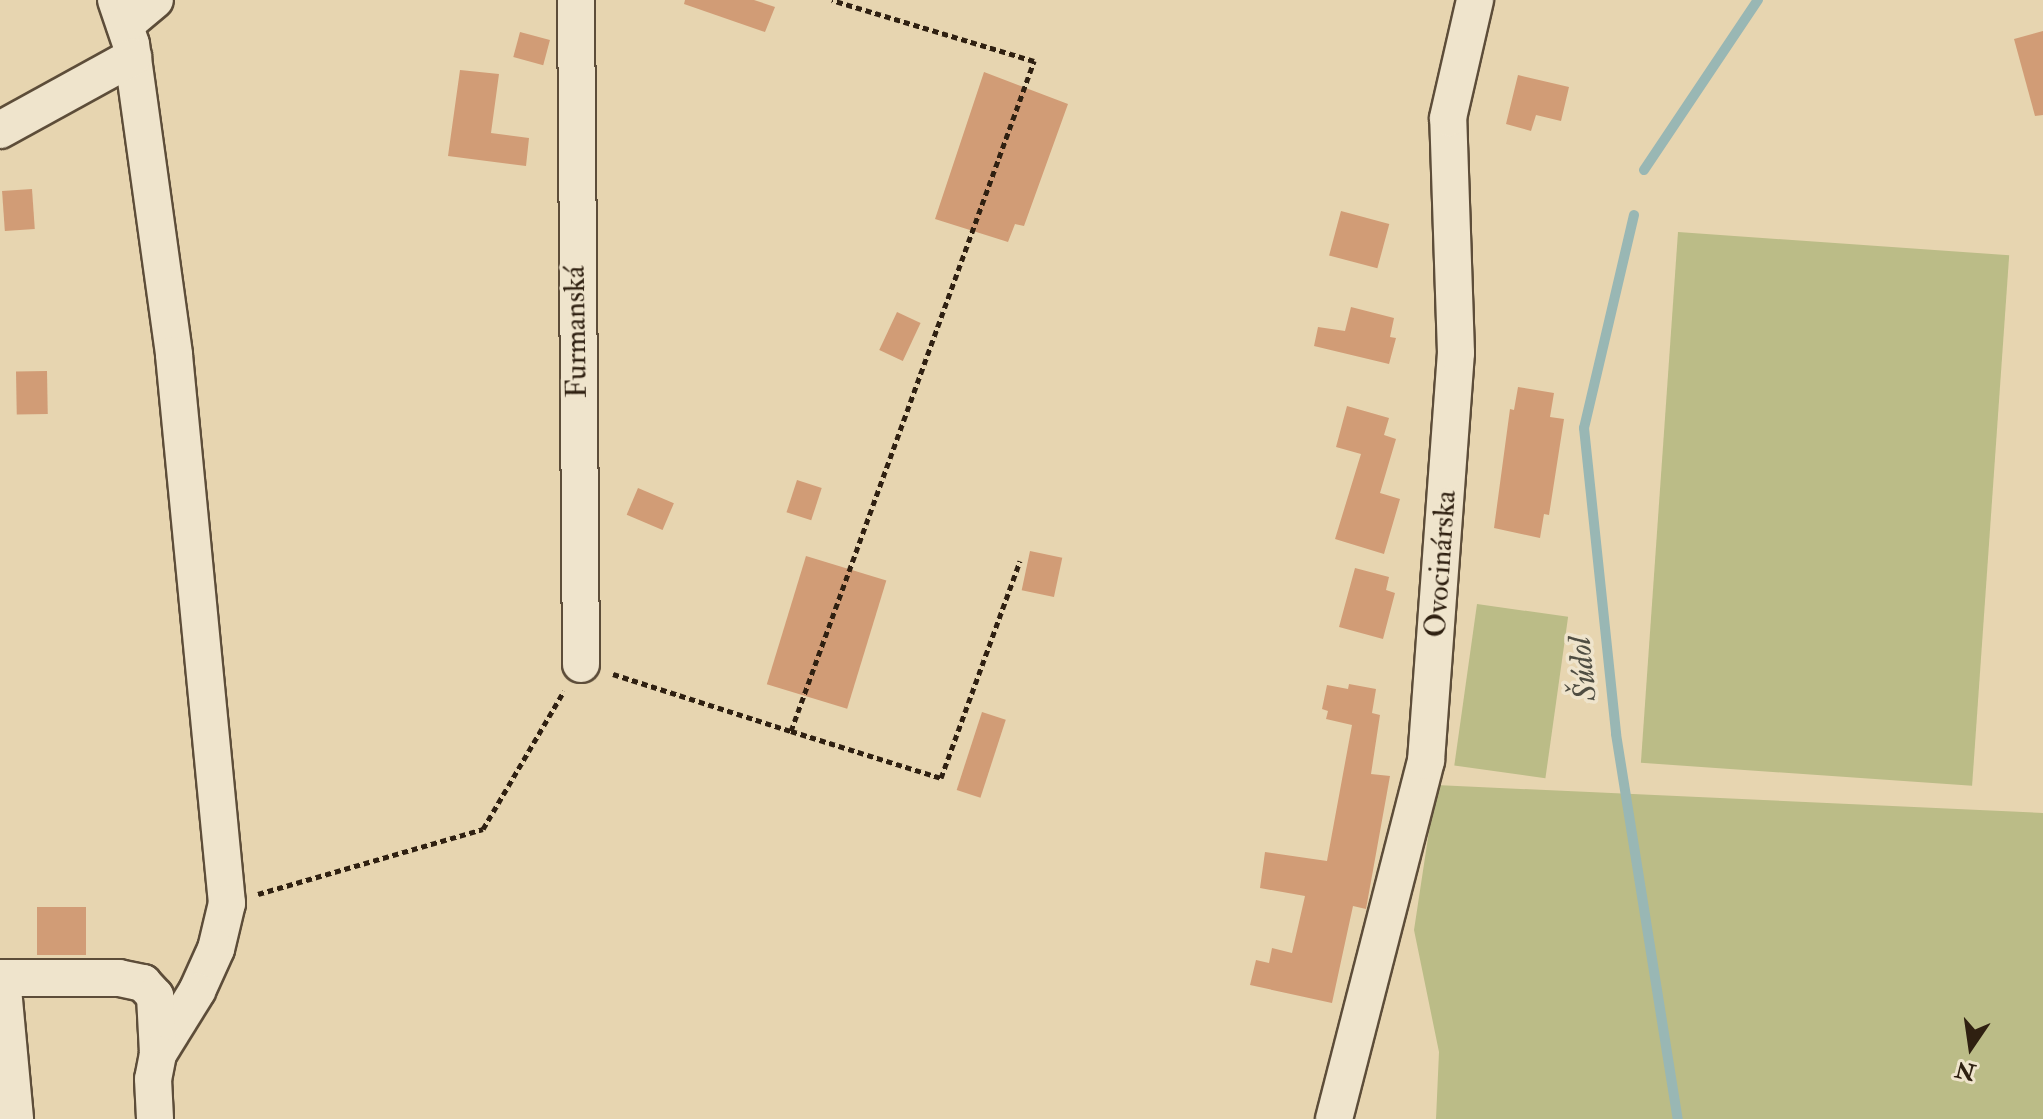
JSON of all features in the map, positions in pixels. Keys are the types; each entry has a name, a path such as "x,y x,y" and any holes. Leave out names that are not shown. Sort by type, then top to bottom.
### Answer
{"street":[{"path":"0,130 155,0"},
{"name":"Furmanská","path":"576,0 575,214 581,664"},
{"name":"Ovocinárska","path":"1334,1119 1426,761 1456,353 1448,118 1475,0"},
{"path":"125,27 174,355 227,903 216,949 197,991 158,1054"},
{"path":"15,1119 1,978 119,978 143,983 155,996 158,1054 153,1079 155,1119"}],"path":[{"path":"791,731 1034,61 832,0"},
{"path":"227,903 483,829 581,664 941,778 1020,561"}],"green space":[{"path":"1678,232 2009,255 1972,786 1641,763"},
{"path":"1477,604 1568,617 1545,778 1454,765"},
{"path":"1436,785 2043,813 2043,1119 1436,1119 1439,1052 1414,930"}],"building":[{"path":"685,0 754,0 775,7 765,32 684,4"},
{"path":"2043,31 2043,115 2035,116 2014,39"},
{"path":"520,32 550,40 543,65 513,57"},
{"path":"460,70 499,74 491,133 529,138 526,166 448,156"},
{"path":"984,72 1068,104 1024,226 1015,224 1008,242 935,219"},
{"path":"1518,75 1569,87 1561,121 1536,115 1531,131 1506,124"},
{"path":"32,189 35,229 5,231 2,191"},
{"path":"1341,211 1389,224 1377,268 1329,255"},
{"path":"1351,307 1394,318 1390,337 1396,338 1389,364 1314,346 1318,327 1345,331"},
{"path":"897,312 921,323 903,361 879,350"},
{"path":"47,371 48,414 17,415 16,372"},
{"path":"1518,387 1554,393 1550,417 1564,419 1549,515 1544,514 1540,538 1494,528 1510,409 1514,410"},
{"path":"1347,406 1389,418 1384,435 1396,439 1380,493 1400,499 1384,554 1335,539 1361,454 1336,447"},
{"path":"797,480 822,488 811,520 786,512"},
{"path":"638,488 674,503 663,530 627,515"},
{"path":"1030,551 1062,558 1054,597 1022,590"},
{"path":"806,556 886,581 847,709 767,684"},
{"path":"1355,568 1389,577 1386,590 1395,593 1383,639 1339,627"},
{"path":"1349,684 1376,689 1372,713 1380,715 1371,774 1390,776 1366,909 1353,906 1332,1003 1250,985 1256,960 1269,963 1272,948 1292,953 1305,896 1260,888 1265,852 1327,861 1352,725 1326,719 1328,711 1322,709 1327,685 1348,689"},
{"path":"982,712 1006,720 980,798 957,790"},
{"path":"37,907 86,907 86,955 37,955"}],"waterway":[{"name":"Šúdol","path":"1644,170 1758,0"},
{"name":"Šúdol","path":"1634,215 1584,428 1616,734 1678,1119"}]}
